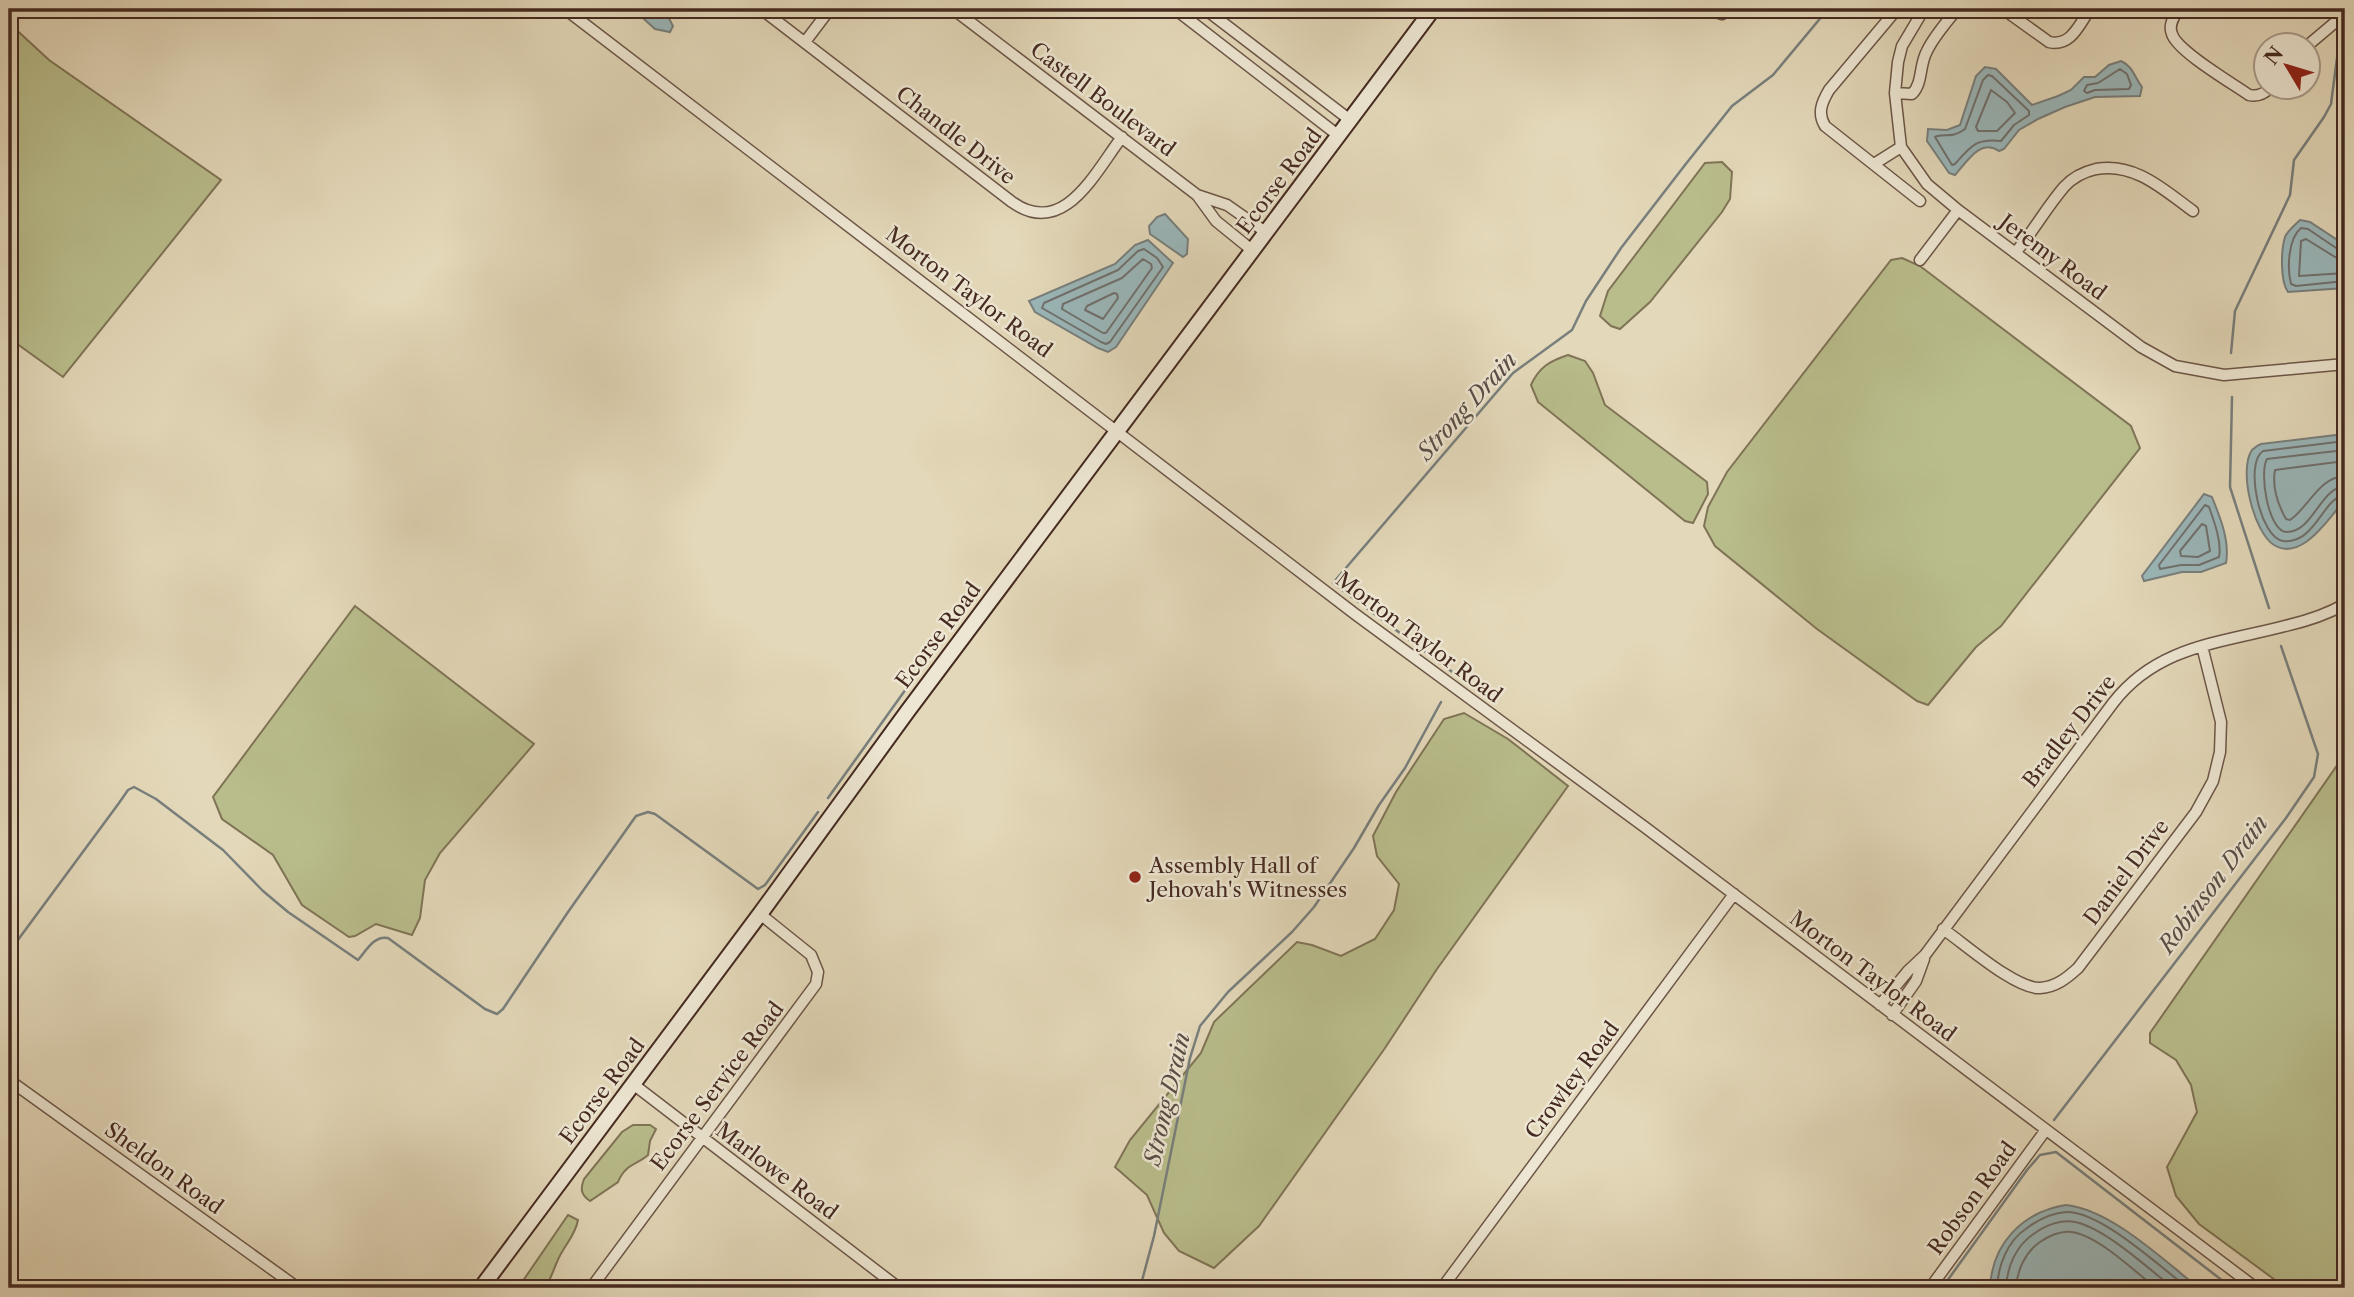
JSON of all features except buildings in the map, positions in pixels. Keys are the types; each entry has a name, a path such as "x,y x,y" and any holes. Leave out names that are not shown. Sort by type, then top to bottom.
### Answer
{"main road":[{"name":"Ecorse Road","path":"481,1288 1267,233 1429,10"}],"street":[{"name":"Morton Taylor Road","path":"565,9 1355,614 1734,894 2256,1288"},
{"name":"Chandle Drive","path":"761,9 1012,202 1029,211 1050,212 1069,204 1122,137"},
{"path":"805,42 830,9"},
{"name":"Castell Boulevard","path":"953,9 1197,195 1216,221 1253,251"},
{"path":"1175,9 1339,135"},
{"path":"1205,9 1350,120"},
{"path":"1707,9 1717,14 1731,9"},
{"path":"1897,9 1829,90 1821,110 1821,119 1825,126 1920,201"},
{"name":"Jeremy Road","path":"1924,9 1902,46 1895,93 1901,147 1927,184 2141,346 2175,366 2224,375 2345,364"},
{"path":"1895,93 1912,94 1917,89 1922,61 1927,50 1958,9"},
{"path":"2003,9 2049,42 2057,44 2070,38 2090,9"},
{"path":"2179,9 2170,27 2172,36 2184,50 2252,95"},
{"path":"2322,33 2345,14"},
{"path":"1874,164 1901,147"},
{"path":"2015,253 2064,187 2075,176 2087,172 2106,168 2132,171 2193,211"},
{"name":"Castell Boulevard","path":"1197,195 1227,205 1267,233"},
{"path":"1920,260 1958,210"},
{"name":"Bradley Drive","path":"1880,1005 1925,955 2124,688 2161,661 2202,646 2308,620 2345,604"},
{"name":"Daniel Drive","path":"1943,929 2011,978 2030,987 2058,984 2078,968 2196,812 2213,781 2220,752 2221,722 2202,646"},
{"name":"Crowley Road","path":"1442,1288 1734,894"},
{"name":"Ecorse Service Road","path":"591,1288 818,979 817,965 811,955 760,914"},
{"name":"Bradley Drive","path":"1892,1014 1916,981 1925,955"},
{"name":"Sheldon Road","path":"9,1080 298,1288"},
{"name":"Marlowe Road","path":"634,1084 899,1288"},
{"name":"Robson Road","path":"1930,1288 2045,1131"}],"green space":[{"path":"9,23 49,60 221,180 63,377 9,338"},
{"path":"1722,162 1732,172 1730,199 1722,212 1650,302 1620,329 1611,326 1600,316 1608,291 1705,163"},
{"path":"1902,258 1920,266 2131,426 2140,448 2001,626 1976,647 1928,705 1917,701 1817,629 1715,546 1704,526 1708,507 1727,472 1891,260"},
{"path":"1568,355 1585,361 1593,373 1605,405 1707,482 1708,494 1693,523 1685,521 1538,402 1531,385 1534,379 1546,366"},
{"path":"355,606 534,744 440,853 425,880 420,918 412,935 376,924 349,937 302,905 273,855 222,819 213,797"},
{"path":"1464,713 1508,739 1568,786 1259,1226 1214,1268 1179,1251 1164,1233 1147,1195 1115,1167 1130,1140 1201,1053 1214,1022 1297,942 1341,956 1375,939 1394,910 1399,884 1377,856 1373,836 1396,792 1444,719"},
{"path":"2345,754 2345,1288 2286,1288 2199,1224 2176,1196 2167,1167 2197,1112 2191,1085 2176,1060 2150,1043 2150,1033"},
{"path":"633,1125 650,1125 656,1129 650,1141 648,1155 628,1168 618,1182 590,1201 582,1191 584,1179 622,1132"},
{"path":"568,1215 578,1220 545,1288 518,1288"}],"water":[{"path":"633,9 664,9 673,26 670,32 655,29"},
{"path":"2121,61 2131,69 2142,87 2140,96 2095,97 2065,107 2019,130 2004,149 1980,149 1955,175 1949,173 1927,141 1928,129 1947,130 1960,125 1976,76 1985,67 1996,69 2032,105 2071,90 2084,77 2095,77 2109,65"},
{"path":"1165,214 1188,239 1187,254 1183,257 1150,234 1149,226 1157,217"},
{"path":"2300,220 2310,222 2345,245 2345,288 2288,292 2282,273 2285,237"},
{"path":"1148,240 1173,263 1116,347 1108,352 1098,348 1035,312 1029,301 1115,264 1135,245"},
{"path":"2345,434 2347,487 2344,501 2309,540 2292,548 2283,549 2274,545 2260,528 2250,500 2247,472 2252,450 2261,444"},
{"path":"2204,494 2212,497 2221,521 2227,546 2226,563 2201,572 2182,572 2144,581 2142,576"},
{"path":"2066,1205 2101,1216 2119,1226 2199,1288 1990,1288 1997,1257 2012,1233 2036,1215"}],"waterway":[{"name":"Strong Drain","path":"1455,674 1333,583 1513,373 1572,330 1586,301 1621,248 1732,106 1773,75 1828,9"},
{"name":"Robinson Drain","path":"2231,353 2235,311 2290,195 2294,160 2331,104 2337,58"},
{"name":"Robinson Drain","path":"2232,397 2230,487 2269,608"},
{"name":"Robinson Drain","path":"2054,1120 2286,818 2314,777 2318,754 2281,646"},
{"path":"828,798 921,668"},
{"name":"Strong Drain","path":"1140,1288 1154,1236 1190,1058 1200,1026 1228,992 1292,932 1314,907 1405,768 1441,702"},
{"path":"9,952 128,790 134,787 156,799 223,850 288,912 358,960 374,941 388,938 485,1009 497,1014 636,816 648,812 655,814 758,889 765,885 818,812"},
{"path":"1942,1288 2027,1170 2040,1155 2056,1152 2232,1288"}],"place":[{"name":"Assembly Hall of Jehovah's Witnesses","path":"1135,877"}]}
